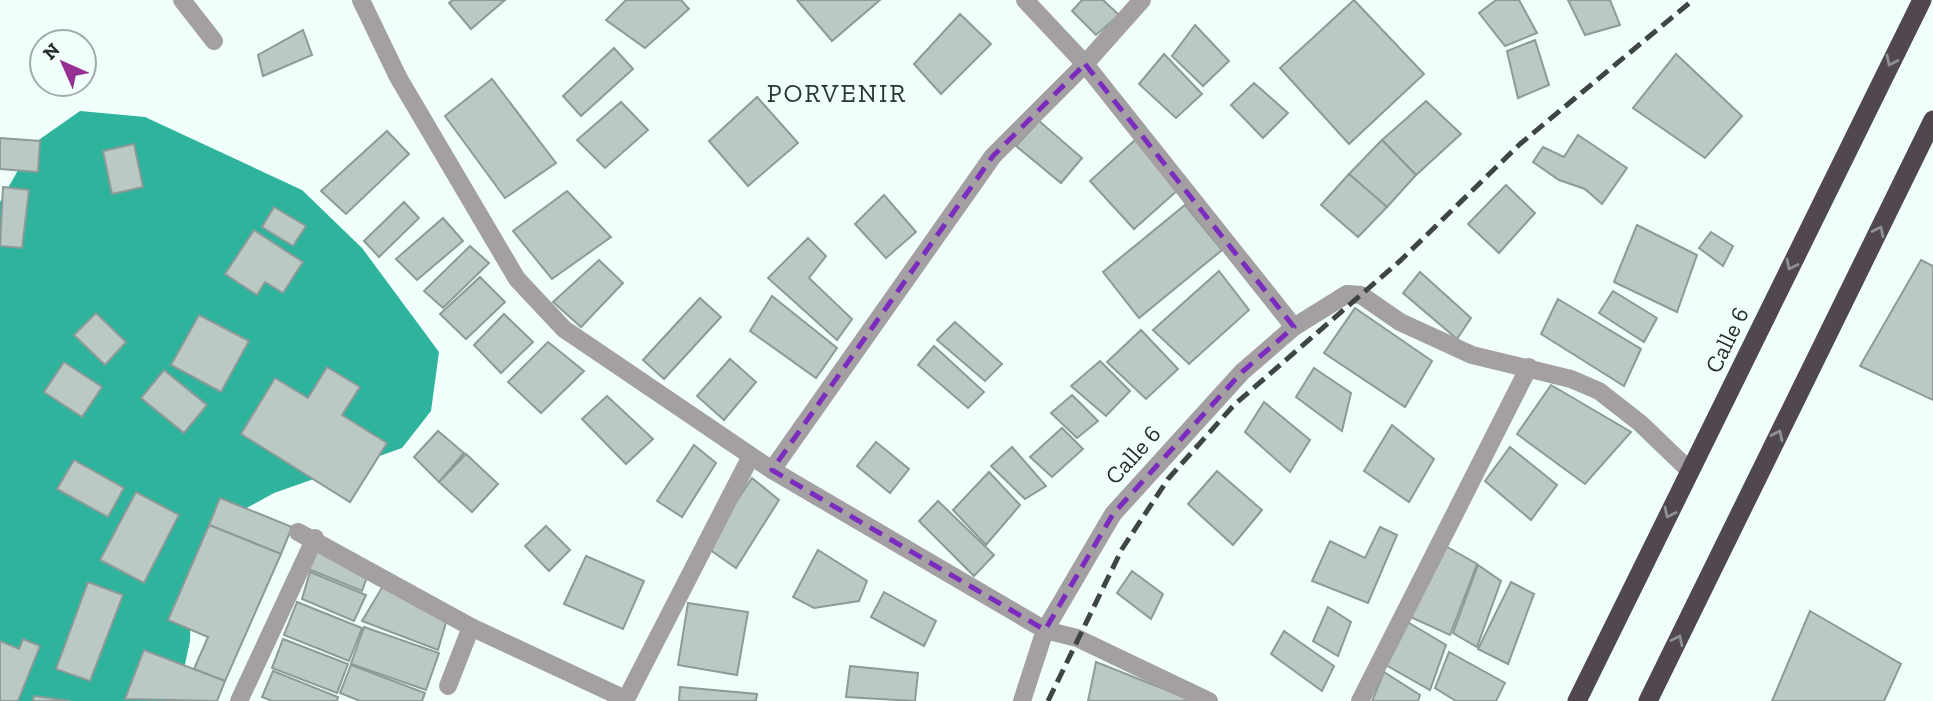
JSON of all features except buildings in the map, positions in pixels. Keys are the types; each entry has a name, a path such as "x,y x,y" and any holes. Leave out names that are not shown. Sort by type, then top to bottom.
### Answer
{"highway":[{"name":"Calle 6","path":"1577,701 1922,0"},
{"path":"1648,701 1933,120"}],"street":[{"path":"182,0 214,41"},
{"path":"361,0 398,77 517,279 564,329 772,470 1045,630 1077,638 1209,701"},
{"path":"1025,0 1085,64 1294,327"},
{"path":"772,470 993,156 1085,64 1142,0"},
{"name":"Calle 6","path":"1022,701 1045,630 1113,514 1242,372 1294,327 1347,294 1361,295 1400,322 1438,341 1472,355 1529,367"},
{"path":"1360,701 1529,367 1571,379 1599,391 1640,423 1690,471"},
{"path":"239,701 307,535 471,627 625,700 751,456"},
{"path":"448,686 471,627"}],"highlighted area":[{"path":"1085,64 1294,327 1242,372 1113,514 1045,630 772,470 993,156"}],"shaded area":[{"path":"80,111 145,117 302,190 362,248 439,352 431,411 402,448 274,493 232,516 191,608 190,641 177,701 0,701 0,202 33,144"}],"railway":[{"path":"1048,701 1122,549 1168,479 1234,405 1401,260 1520,144 1693,0"}],"district":[{"name":"PORVENIR","path":"837,93"}]}
